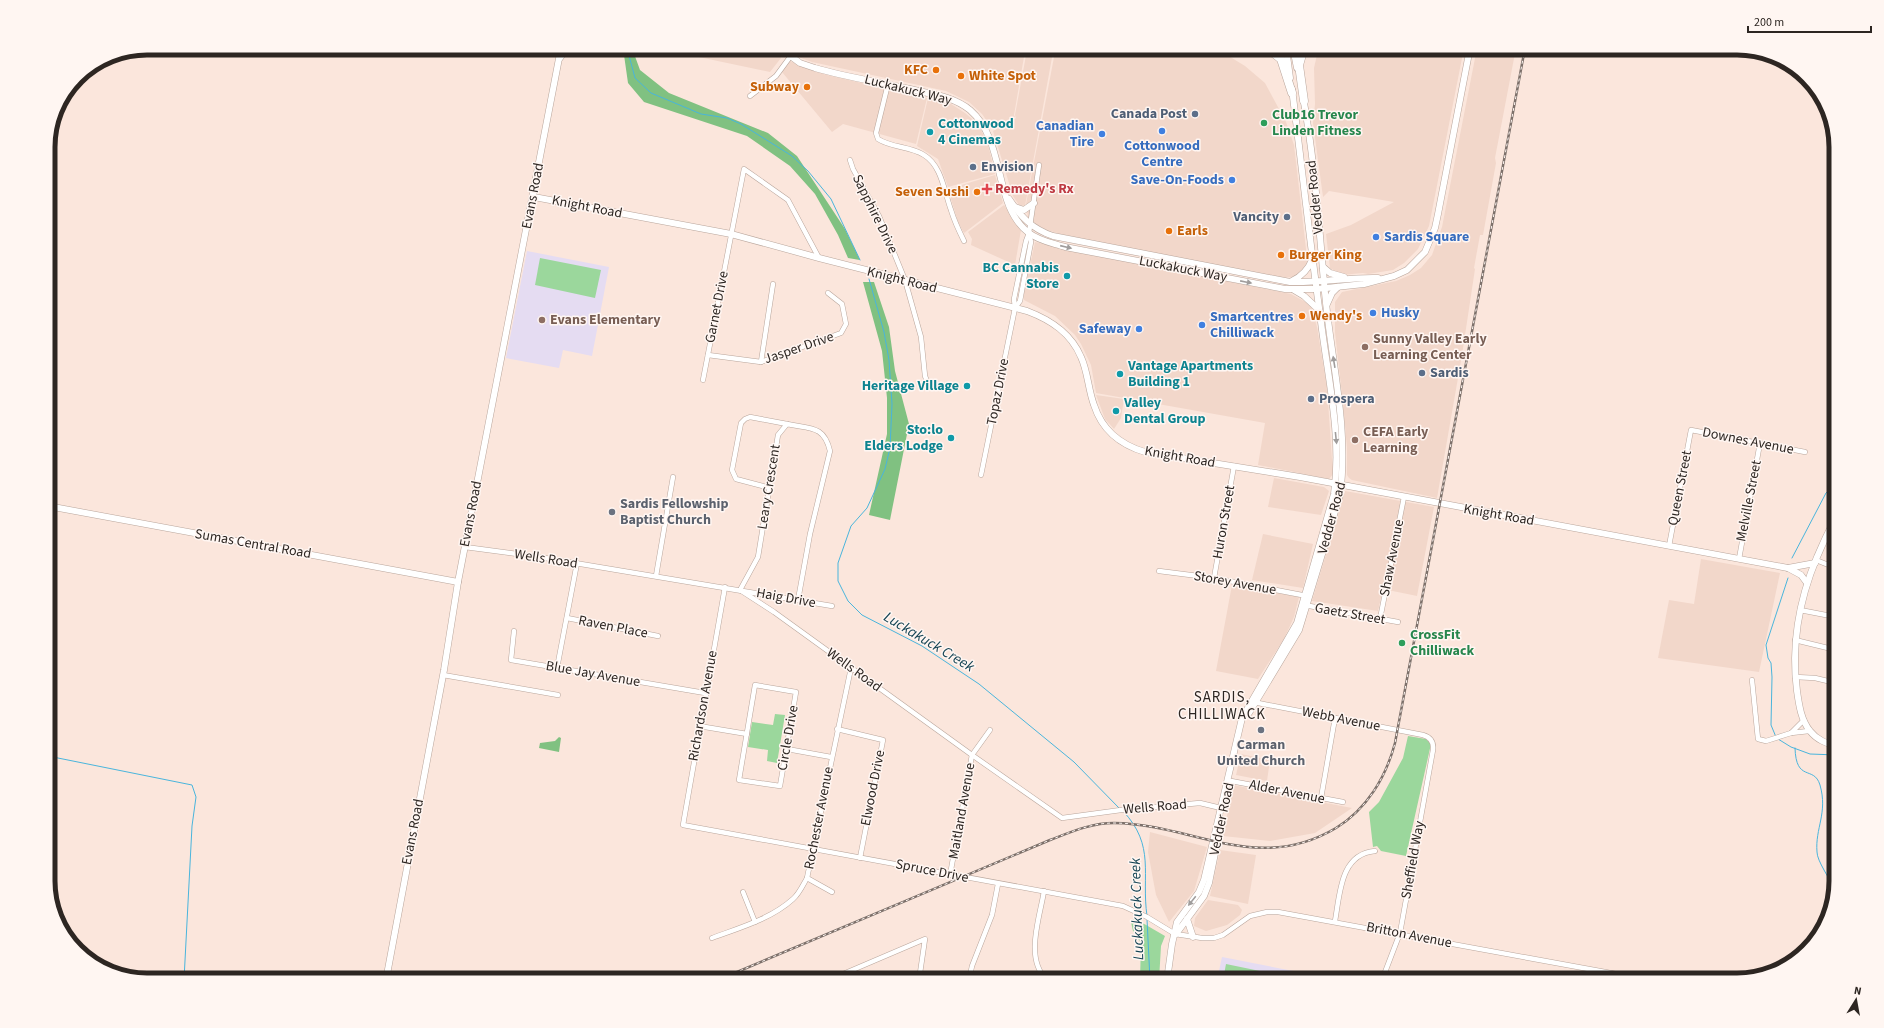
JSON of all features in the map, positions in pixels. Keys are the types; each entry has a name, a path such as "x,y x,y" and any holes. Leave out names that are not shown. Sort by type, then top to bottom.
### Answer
{"highway":[{"path":"1276,55 1281,59 1292,92"},
{"path":"1302,55 1299,65 1304,102"}],"street":[{"name":"Evans Road","path":"387,973 443,675 464,547 534,197 559,55"},
{"path":"558,61 562,55"},
{"name":"Vedder Road","path":"1287,55 1301,147 1319,310 1329,372 1337,446 1338,485"},
{"name":"Vedder Road","path":"1175,934 1204,896 1209,883 1240,726 1297,623 1305,605 1338,485 1344,448 1304,102 1294,55"},
{"name":"Luckakuck Way","path":"790,57 800,63 817,69 948,98 969,109 981,121 990,139 1013,214 1029,233 1039,239 1065,247 1294,290 1364,284 1383,279 1407,270 1425,252 1438,214 1469,55"},
{"path":"750,96 776,76 790,57"},
{"path":"888,84 876,133 878,139 883,143 919,153 934,164 964,241"},
{"name":"Sapphire Drive","path":"850,160 852,169 882,223 905,280 920,337 925,376 928,384"},
{"name":"Topaz Drive","path":"981,475 1015,308 1014,300 1029,233 1039,165"},
{"name":"Garnet Drive","path":"703,380 744,169 788,200 819,258"},
{"name":"Luckakuck Way","path":"1007,195 1014,207 1030,226 1040,232 1053,236 1290,282 1383,279"},
{"name":"Knight Road","path":"534,197 731,234 1015,308 1044,317 1058,327 1068,337 1081,356 1094,405 1104,424 1122,443 1146,452 1234,466 1788,568 1801,575 1807,583"},
{"path":"1014,207 1024,210 1034,203"},
{"path":"1290,282 1301,276 1307,270 1313,258"},
{"path":"1323,267 1330,273 1351,279"},
{"path":"761,362 773,284"},
{"path":"1327,306 1332,293 1338,287"},
{"path":"1294,290 1304,296 1319,310"},
{"name":"Jasper Drive","path":"708,355 761,362 841,334 846,324 842,304 828,293"},
{"path":"770,488 736,479 733,475 732,470 742,423 745,419 750,417 820,431 828,440 830,452 810,534 798,600"},
{"name":"Leary Crescent","path":"740,590 758,557 778,435 787,424"},
{"name":"Downes Avenue","path":"1692,430 1805,452"},
{"name":"Queen Street","path":"1669,546 1692,430"},
{"name":"Melville Street","path":"1738,559 1760,443"},
{"name":"Huron Street","path":"1214,578 1234,466"},
{"path":"656,576 673,477"},
{"name":"Shaw Avenue","path":"1380,619 1404,497"},
{"name":"Sumas Central Road","path":"55,507 458,582"},
{"path":"1829,530 1807,583 1800,610 1795,640 1795,677 1800,711 1809,731 1818,740 1829,744"},
{"name":"Wells Road","path":"464,547 577,563 740,590 774,612 1062,818 1121,810 1200,804 1223,809"},
{"path":"1815,562 1829,566"},
{"name":"Knight Road","path":"1788,568 1815,562"},
{"path":"557,668 577,563"},
{"name":"Storey Avenue","path":"1159,571 1214,578 1308,596"},
{"name":"Richardson Avenue","path":"683,825 699,726 725,588"},
{"name":"Haig Drive","path":"740,590 832,606"},
{"name":"Gaetz Street","path":"1305,605 1398,622"},
{"path":"1800,610 1829,616"},
{"name":"Raven Place","path":"567,618 658,636"},
{"name":"Blue Jay Avenue","path":"514,631 511,660 705,693"},
{"path":"1795,640 1829,648"},
{"name":"Rochester Avenue","path":"712,938 756,922 793,898 807,878 831,757 851,668"},
{"path":"443,675 558,695"},
{"path":"1795,677 1815,678 1829,681"},
{"path":"1752,680 1758,739 1766,741 1791,733 1809,731"},
{"name":"Circle Drive","path":"755,684 796,692 780,786 739,780 747,734 755,684"},
{"name":"Vedder Road","path":"1168,973 1177,922 1199,892 1231,781 1243,727 1253,702"},
{"name":"Webb Avenue","path":"1253,702 1423,735 1430,738"},
{"path":"1321,798 1336,718"},
{"path":"1791,733 1804,720"},
{"path":"699,726 747,734"},
{"name":"Elwood Drive","path":"837,729 883,740 860,858"},
{"name":"Maitland Avenue","path":"950,875 972,755 990,730"},
{"name":"Sheffield Way","path":"1385,973 1400,933 1433,750 1433,743 1430,738"},
{"path":"786,749 831,757"},
{"name":"Alder Avenue","path":"1231,781 1343,802"},
{"name":"Spruce Drive","path":"683,825 1123,906 1147,917 1175,934"},
{"path":"1335,921 1347,868 1356,857 1375,851"},
{"path":"807,878 832,892"},
{"path":"970,973 992,915 998,884"},
{"path":"1041,973 1035,955 1037,929 1044,891"},
{"path":"743,892 756,922"},
{"name":"Britton Avenue","path":"1175,934 1214,938 1230,930 1250,916 1267,912 1278,912 1400,933 1606,973"},
{"path":"1187,919 1193,937"},
{"path":"845,973 925,939 920,973"}],"shaded area":[{"path":"689,55 779,55 781,58 770,72"},
{"path":"793,55 1024,55 1014,115 1015,117 993,130 982,114 969,102 946,91 812,62"},
{"path":"1026,55 1052,55 1025,206 1019,205 1013,196 993,131 1016,118 1015,115"},
{"name":"Cottonwood Centre","path":"1054,55 1227,55 1245,66 1265,83 1286,122 1294,145 1308,266 1298,276 1283,278 1060,234 1041,228 1028,217 1026,204"},
{"path":"1317,55 1463,55 1429,226 1418,249 1404,263 1393,270 1368,274 1341,275 1330,268 1326,234 1351,225 1394,202 1329,191 1323,197 1313,123 1315,104 1314,68"},
{"path":"1476,55 1515,55 1495,158 1496,163 1483,235 1480,235 1474,268 1462,355 1437,498 1352,480 1347,475 1347,447 1335,332 1335,302 1342,292 1396,281 1421,268 1432,255 1442,227"},
{"path":"790,61 827,75 927,98 916,144 843,124 832,132 782,72"},
{"path":"928,98 951,104 978,124 988,144 995,174 948,187 938,159 917,146"},
{"path":"995,175 1003,203 964,233 958,222 948,189"},
{"path":"1004,205 1021,230 1015,265 971,245 972,239 968,232"},
{"path":"1035,242 1291,294 1311,305 1317,327 1327,387 1333,474 1329,479 1258,465 1265,423 1096,393 1091,365 1075,335 1055,316 1024,300 1024,293"},
{"path":"527,251 609,267 592,356 563,350 559,368 506,358"},
{"path":"1096,395 1124,399 1121,418 1114,429 1105,419"},
{"path":"1274,478 1324,487 1329,491 1321,515 1268,507"},
{"path":"1345,491 1434,507 1417,596 1383,589 1378,611 1312,601"},
{"path":"1263,534 1313,544 1303,588 1252,580"},
{"path":"1701,559 1780,573 1759,672 1658,658 1669,600 1694,604"},
{"path":"1232,585 1299,597 1294,617 1284,639 1258,679 1216,671"},
{"path":"1241,754 1270,760 1267,781 1236,775"},
{"path":"1233,785 1352,808 1315,833 1270,841 1223,836"},
{"path":"1150,832 1207,847 1194,891 1169,922 1156,895 1148,852"},
{"path":"1220,850 1256,855 1248,904 1210,896"},
{"path":"1208,900 1238,905 1242,910 1240,915 1227,925 1206,931 1194,926 1195,918"},
{"path":"1222,957 1304,973 1219,973"}],"green space":[{"path":"624,55 635,55 640,70 669,93 768,133 797,156 845,229 860,260 848,258 838,235 815,194 790,166 747,136 644,102 628,83"},
{"path":"540,258 601,270 595,298 535,285"},
{"path":"863,282 874,282 889,327 895,371 909,424 890,520 869,515 887,434 887,398 882,351"},
{"path":"775,714 785,715 777,763 767,761 768,750 748,747 752,722 773,725"},
{"path":"1408,736 1426,739 1431,744 1406,856 1381,851 1377,846 1373,847 1369,812 1379,802 1403,758"},
{"path":"559,737 561,738 559,752 539,748 540,743 555,741"},
{"path":"1134,918 1165,936 1161,946 1159,973 1140,973 1141,943 1133,931 1131,922"},
{"path":"1226,964 1270,973 1224,973"}],"waterway":[{"name":"Luckakuck Creek","path":"629,55 635,78 651,93 701,114 727,118 741,124 792,156 808,171 831,199 860,260"},
{"name":"Luckakuck Creek","path":"869,279 884,332 889,360 892,404 890,448 885,469 867,508 851,526 838,563 838,581 848,601 862,615 922,646 979,684 1074,762 1119,808"},
{"path":"1792,558 1826,493 1829,490"},
{"path":"1776,737 1771,725 1772,677 1771,663 1768,658 1766,645 1788,578"},
{"path":"1778,739 1791,747 1810,754 1829,755"},
{"path":"1795,748 1798,766 1802,770 1814,776 1820,785 1823,804 1817,852 1821,865 1829,879"},
{"path":"55,757 192,785 196,797 192,826 184,973"},
{"name":"Luckakuck Creek","path":"1123,811 1140,836 1144,849 1147,916"},
{"name":"Luckakuck Creek","path":"1147,919 1150,973"}],"railway":[{"path":"735,973 1050,840 1089,826 1106,823 1143,825 1225,844 1252,847 1279,847 1307,841 1336,828 1366,802 1381,780 1395,743 1524,55"}],"place":[{"name":"KFC","path":"936,70"},
{"name":"White Spot","path":"961,76"},
{"name":"Subway","path":"807,87"},
{"name":"Canada Post","path":"1195,114"},
{"name":"Club16 Trevor Linden Fitness","path":"1264,123"},
{"name":"Cottonwood Centre","path":"1162,131"},
{"name":"Cottonwood 4 Cinemas","path":"930,132"},
{"name":"Canadian Tire","path":"1102,134"},
{"name":"Envision","path":"973,167"},
{"name":"Save-On-Foods","path":"1232,180"},
{"name":"Remedy's Rx","path":"987,189"},
{"name":"Seven Sushi","path":"977,192"},
{"name":"Vancity","path":"1287,217"},
{"name":"Earls","path":"1169,231"},
{"name":"Sardis Square","path":"1376,237"},
{"name":"Burger King","path":"1281,255"},
{"name":"BC Cannabis Store","path":"1067,276"},
{"name":"Husky","path":"1373,313"},
{"name":"Wendy's","path":"1302,316"},
{"name":"Evans Elementary","path":"542,320"},
{"name":"Smartcentres Chilliwack","path":"1202,325"},
{"name":"Safeway","path":"1139,329"},
{"name":"Sunny Valley Early Learning Center","path":"1365,347"},
{"name":"Sardis","path":"1422,373"},
{"name":"Vantage Apartments Building 1","path":"1120,374"},
{"name":"Heritage Village","path":"967,386"},
{"name":"Prospera","path":"1311,399"},
{"name":"Valley Dental Group","path":"1116,411"},
{"name":"Sto:lo Elders Lodge","path":"951,438"},
{"name":"CEFA Early Learning","path":"1355,440"},
{"name":"Sardis Fellowship Baptist Church","path":"612,512"},
{"name":"CrossFit Chilliwack","path":"1402,643"},
{"name":"Carman United Church","path":"1261,730"}],"district":[{"name":"SARDIS, CHILLIWACK","path":"1222,706"}]}
